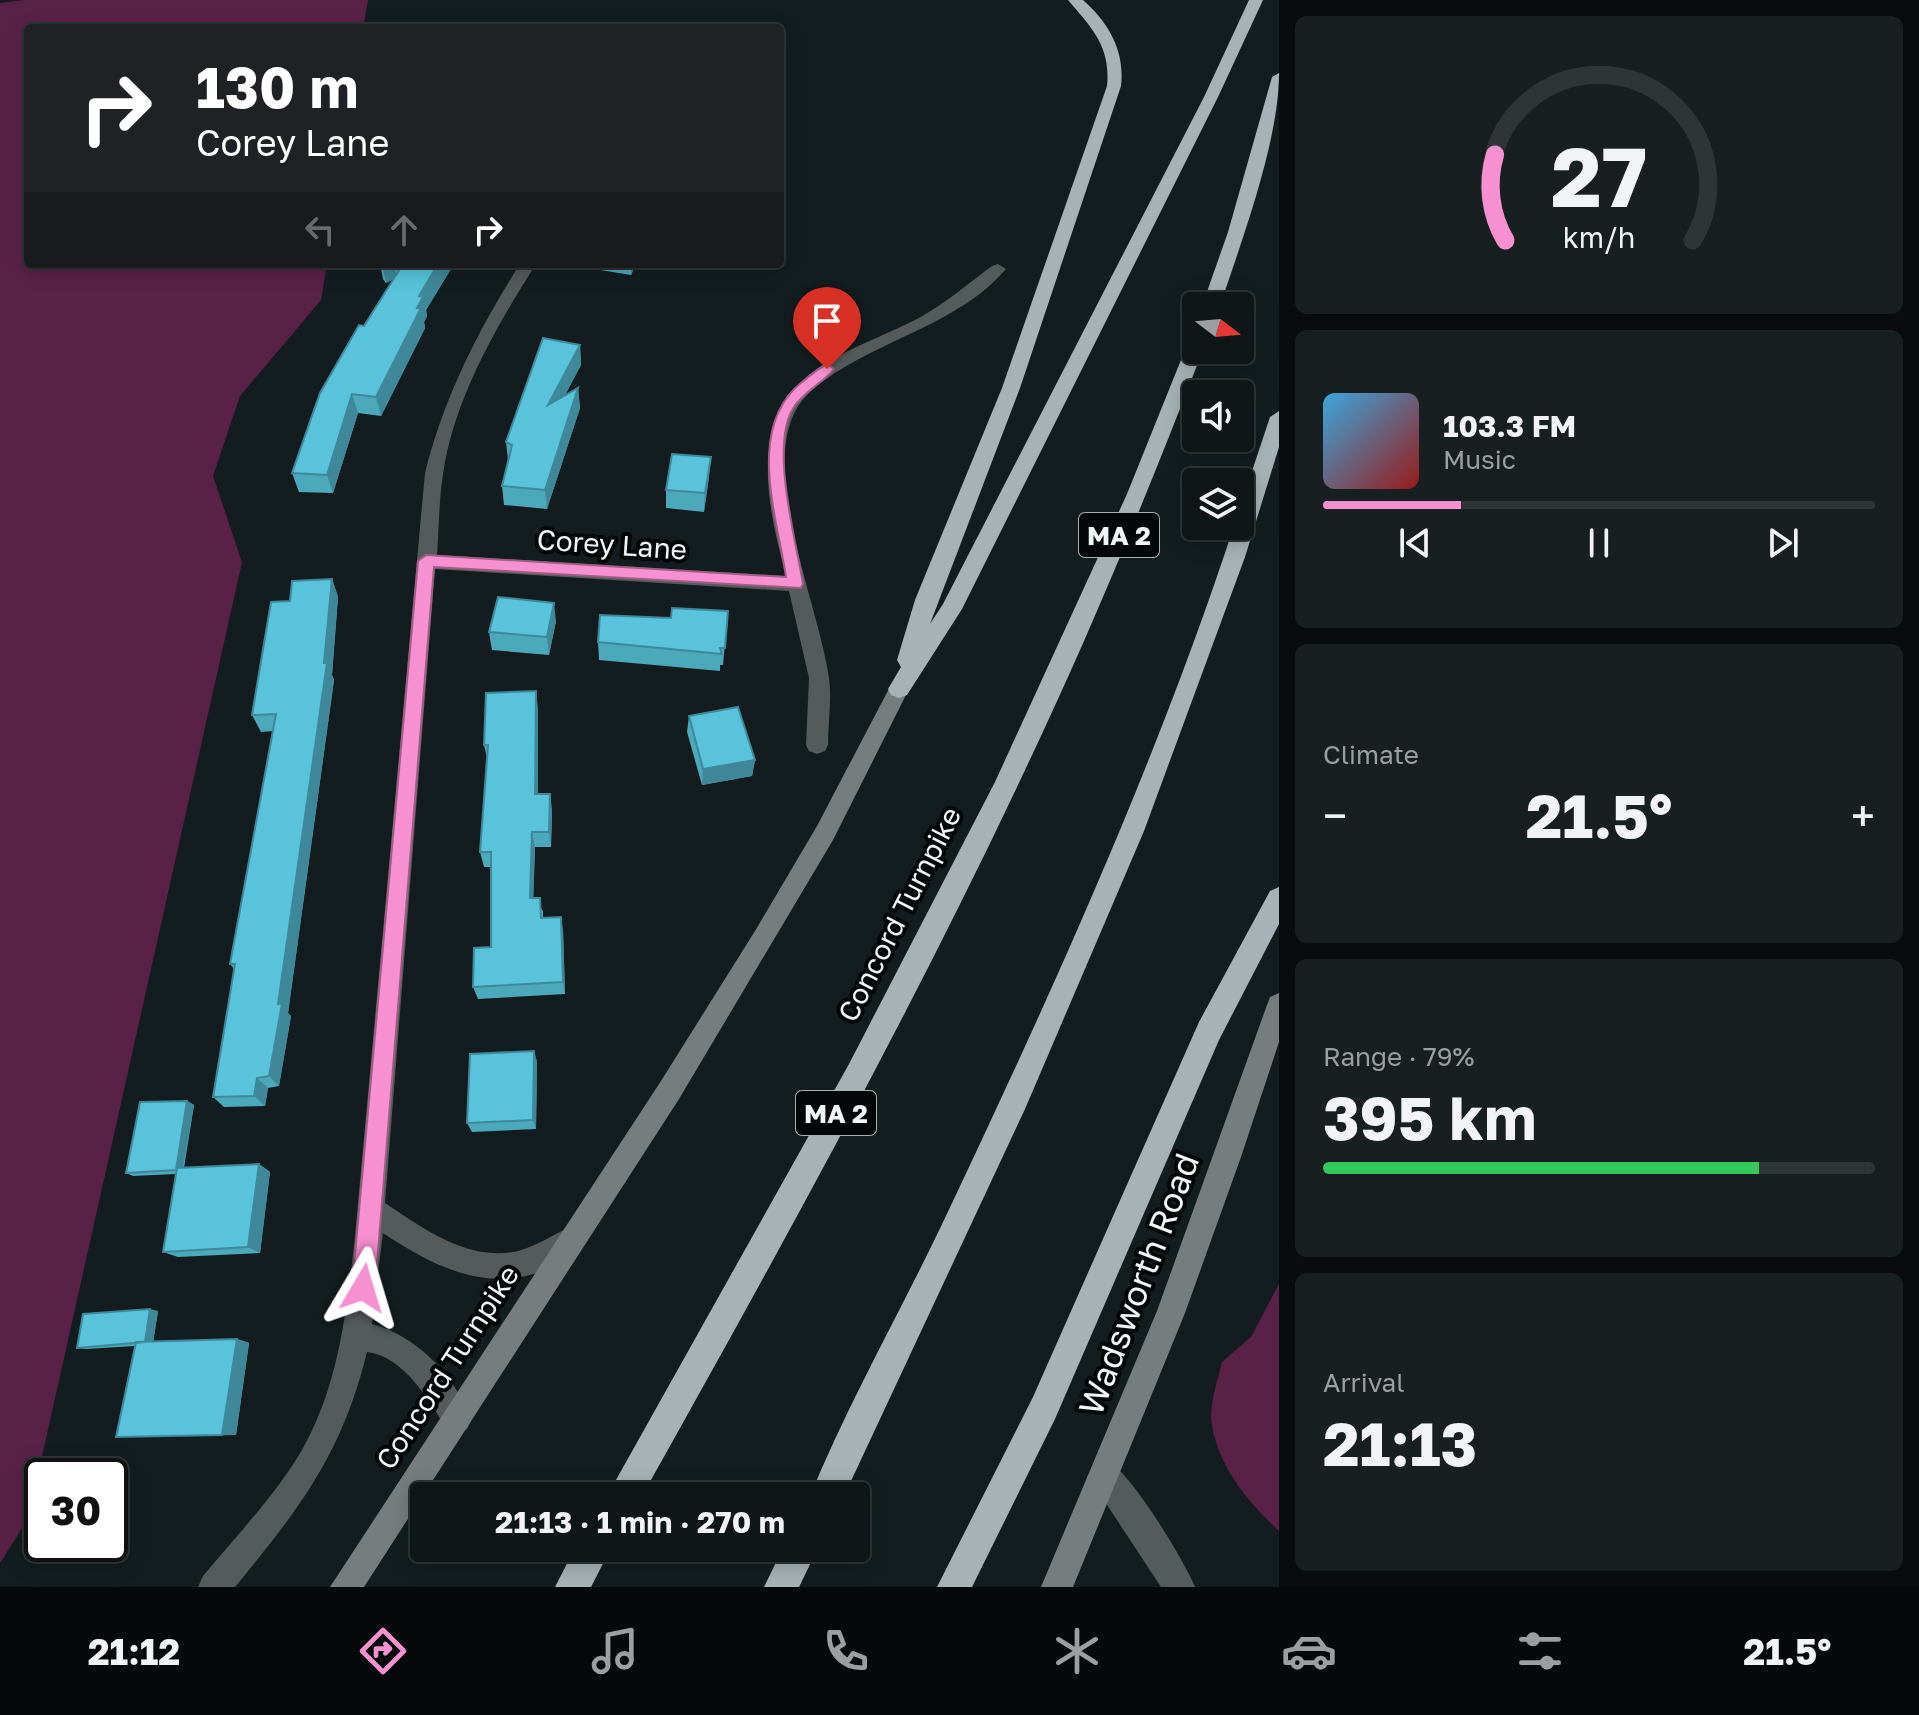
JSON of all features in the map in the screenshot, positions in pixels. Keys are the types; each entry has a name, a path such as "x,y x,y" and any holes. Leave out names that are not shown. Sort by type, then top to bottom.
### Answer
{"highway":[{"path":"899,689 926,600 1011,388 1114,86 1116,70 1111,46 1098,23 1075,0"},
{"path":"899,689 951,609 1139,232 1218,84 1256,0"},
{"path":"1216,292 1236,232 1279,77"},
{"name":"Concord Turnpike","path":"632,1482 784,1209 936,924 1099,580 1188,364"},
{"path":"834,1482 1016,1100 1115,874 1157,772 1227,579 1279,417"},
{"path":"954,1587 1044,1408 1209,1031 1279,899"},
{"path":"572,1587 586,1562"},
{"path":"781,1587 794,1562"}],"main road":[{"name":"Concord Turnpike","path":"346,1587 670,1090 784,905 899,689"},
{"name":"Wadsworth Road","path":"1057,1587 1201,1233 1279,1005"}],"street":[{"path":"214,1587 283,1503 310,1464 332,1421 356,1336 371,1209 432,489 442,439 485,339 526,268"},
{"path":"817,745 819,677 795,584 784,518 775,449 778,428 792,400 843,359 925,320 998,269"},
{"name":"Corey Lane","path":"426,561 795,584"},
{"path":"371,1209 422,1244 469,1264 497,1267 524,1265 541,1260 571,1241"},
{"path":"356,1336 381,1338 402,1348 432,1382 457,1419"},
{"path":"1105,1474 1138,1520 1179,1587"}],"shaded area":[{"path":"24,0 368,0 364,24 24,24 24,268 326,268 321,300 240,396 213,476 242,562 42,1458 24,1458 24,1525 0,1563 0,3"},
{"path":"1279,1284 1279,1531 1256,1508 1228,1470 1211,1418 1222,1362 1251,1337"}],"building":[{"path":"400,268 436,268 419,296 423,297 417,308 421,308 376,397 352,394 327,475 292,473 320,393 359,325 364,326"},
{"path":"543,338 580,345 548,405 578,388 545,490 502,486 512,445 506,442"},
{"path":"672,454 711,457 705,493 666,490"},
{"path":"332,579 324,663 327,663 278,1004 282,1004 269,1076 257,1078 254,1096 213,1097 235,964 230,964 276,714 252,715 271,602 290,601 292,581"},
{"path":"498,597 554,603 547,637 489,632"},
{"path":"672,608 728,611 725,648 720,648 722,654 598,642 600,615 671,618"},
{"path":"536,691 535,794 550,794 549,832 532,832 530,898 540,898 541,918 561,917 563,982 473,987 474,948 491,947 491,852 480,852 488,745 484,745 486,693"},
{"path":"738,707 755,760 703,769 689,716"},
{"path":"534,1051 533,1120 467,1123 470,1054"},
{"path":"187,1101 176,1170 126,1173 140,1102"},
{"path":"259,1164 248,1247 163,1252 177,1168"},
{"path":"150,1309 145,1342 77,1348 83,1314"},
{"path":"237,1339 222,1435 116,1437 136,1342"}],"route":[{"path":"363,1288 426,561 795,584 776,462 776,438 786,408 800,391 827,369"}]}
